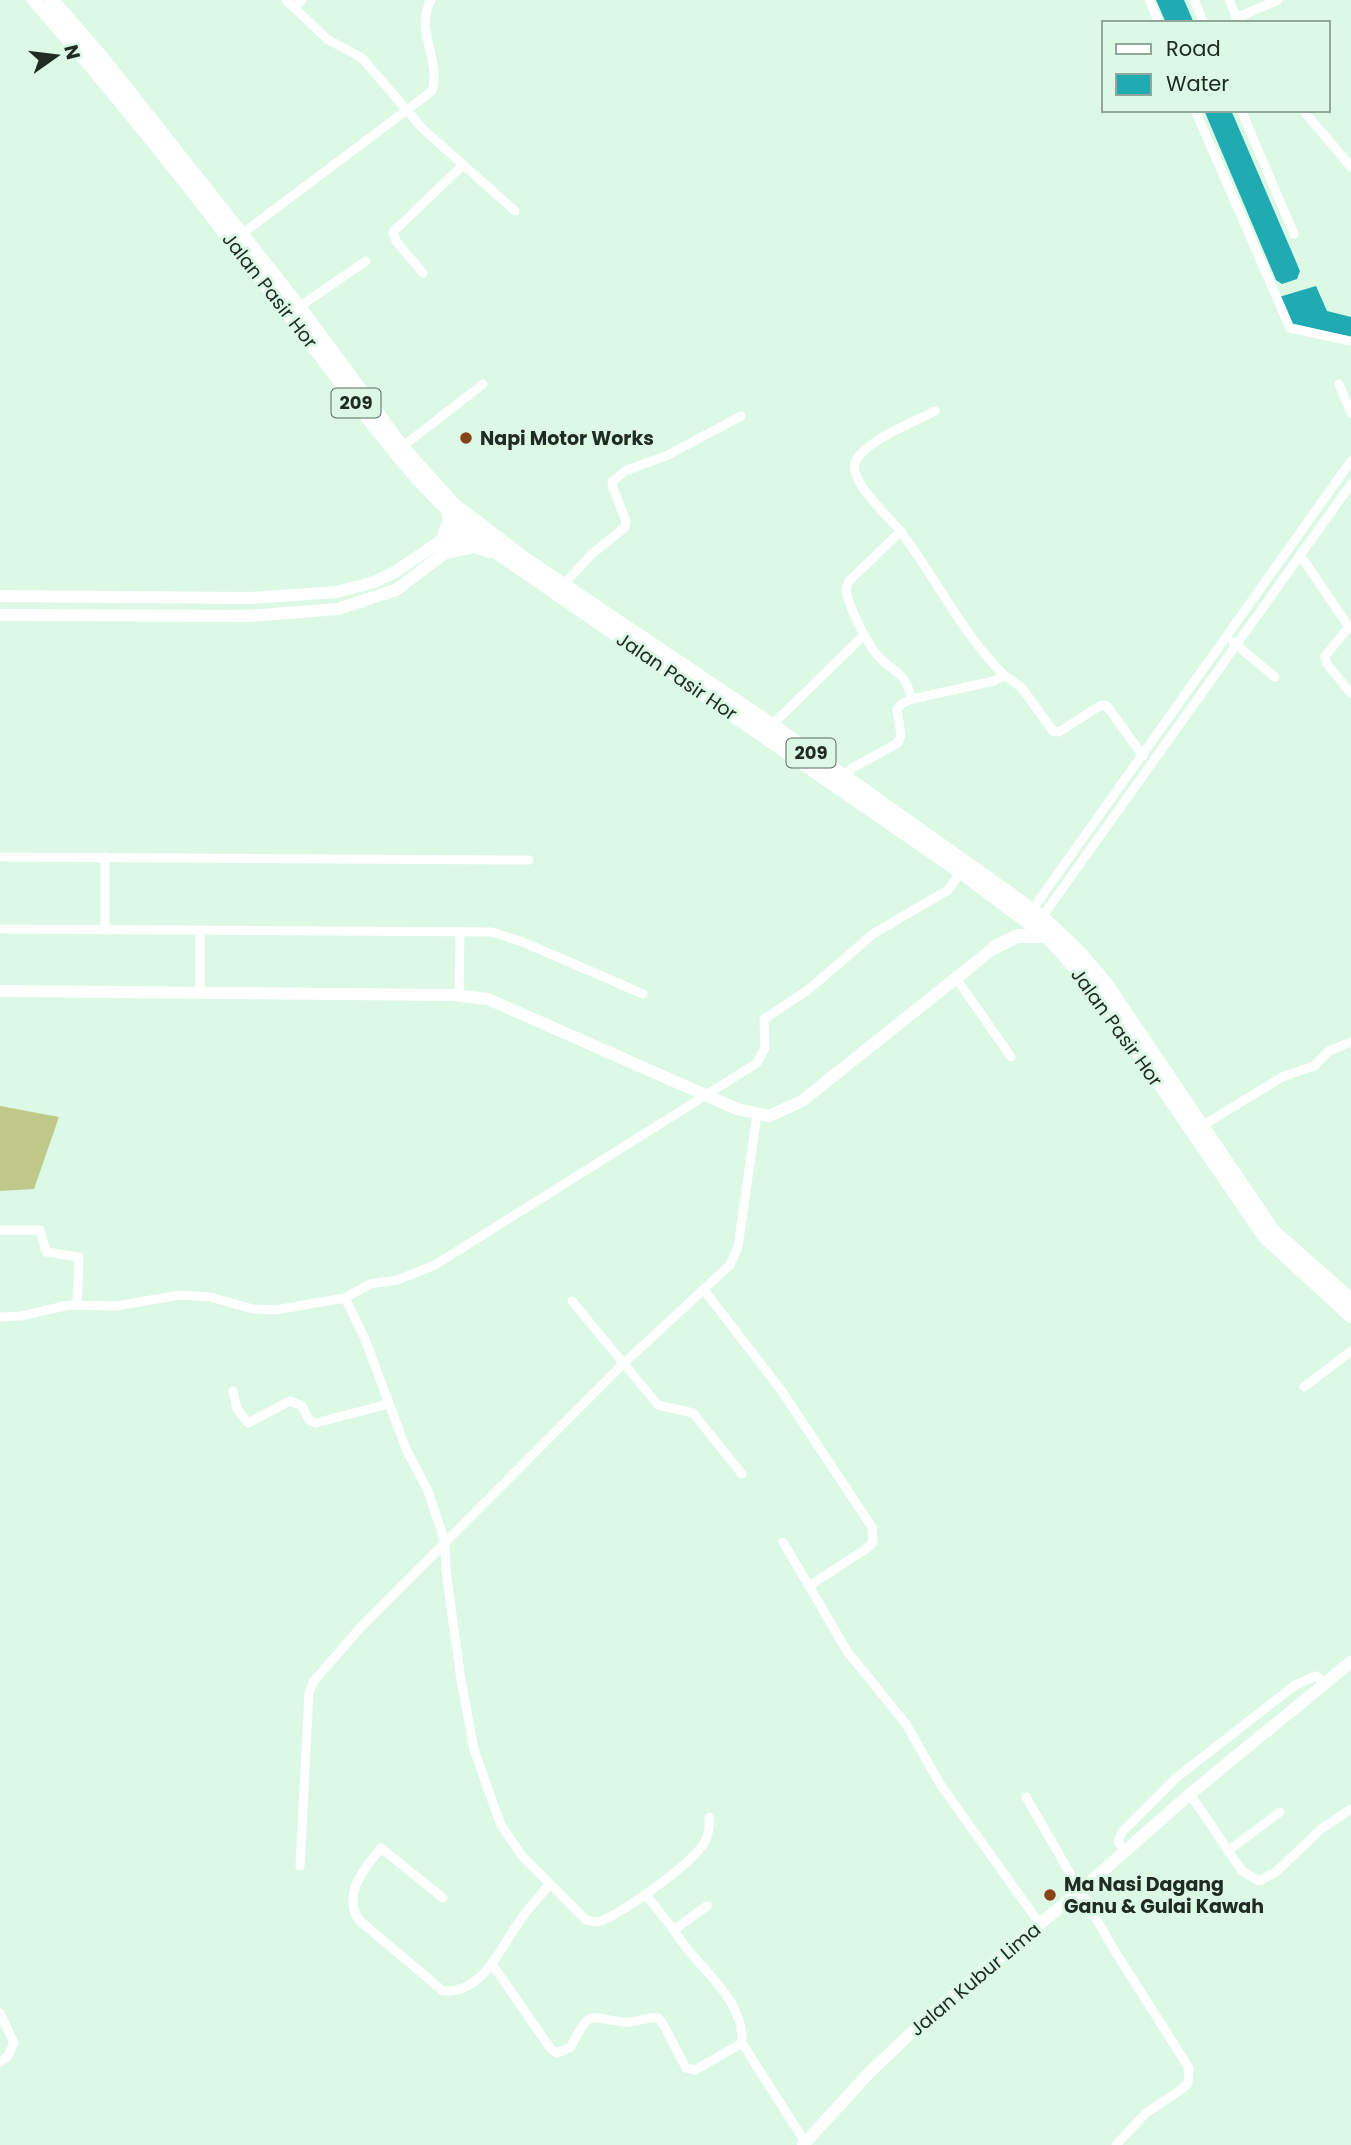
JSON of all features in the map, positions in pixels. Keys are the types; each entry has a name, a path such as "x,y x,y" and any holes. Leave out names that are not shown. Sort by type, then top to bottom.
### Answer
{"main road":[{"name":"Jalan Pasir Hor","path":"34,0 141,124 394,454 449,514 495,551 961,872 1048,936 1097,992 1265,1237 1351,1316"},
{"name":"Jalan Pasir Hor","path":"52,0 103,59 242,234 402,447 454,505 1037,913 1072,945 1106,984 1273,1231 1351,1300"},
{"path":"449,514 444,546 475,546 495,551"},
{"path":"995,947 1013,926 1010,907"},
{"path":"995,947 1018,936 1048,936"}],"street":[{"path":"286,0 327,39 362,58 407,112 462,166 515,211"},
{"path":"294,8 302,0"},
{"path":"242,234 432,91 434,84 424,15 431,0"},
{"path":"1149,0 1158,21"},
{"path":"1194,0 1202,21"},
{"path":"1229,0 1237,20 1278,0"},
{"path":"1196,112 1290,328 1351,341"},
{"path":"1242,112 1294,234"},
{"path":"1305,112 1351,167"},
{"path":"423,273 396,241 393,232 462,166"},
{"path":"299,307 366,261"},
{"path":"402,447 483,384"},
{"path":"1339,384 1351,413"},
{"path":"935,411 862,452 855,463 855,477 901,531 983,652 1004,675 1022,688 1053,731 1059,732 1101,705 1107,706 1143,756"},
{"path":"564,584 592,554 625,527 626,521 613,488 619,474 668,455 741,416"},
{"path":"1037,913 1143,756 1351,461"},
{"path":"1037,913 1236,645 1351,484"},
{"path":"0,615 249,616 338,609 396,590 467,529"},
{"path":"901,531 847,585 847,594 863,636 881,659 904,675 912,699"},
{"path":"0,596 249,598 337,592 374,582 444,546"},
{"path":"1300,555 1349,627 1325,656 1327,664 1351,693"},
{"path":"112,615 113,597"},
{"path":"772,725 832,663 863,636"},
{"path":"1227,637 1275,677"},
{"path":"844,777 852,768 898,743 901,735 897,710 901,704 912,699 954,692 1004,675"},
{"path":"0,857 529,860"},
{"path":"105,857 105,930"},
{"path":"0,1317 77,1305 116,1306 165,1297 196,1295 262,1311 345,1298 370,1284 409,1277 435,1265 757,1063 765,1048 764,1019 808,990 873,934 948,890 961,872"},
{"path":"0,929 492,932 523,942 643,994"},
{"path":"200,931 200,993"},
{"path":"459,996 460,932"},
{"path":"0,991 459,996 488,999 704,1094 757,1114 782,1113 802,1101 995,947"},
{"path":"956,978 1011,1058"},
{"path":"1202,1126 1275,1081 1314,1066 1329,1051 1351,1042"},
{"path":"300,1866 309,1693 313,1682 360,1628 445,1542 623,1364 704,1290 735,1257 757,1114"},
{"path":"0,1230 40,1230 46,1252 79,1257 77,1305"},
{"path":"704,1290 781,1390 872,1527 873,1542 866,1549 809,1586"},
{"path":"345,1298 365,1339 388,1404 429,1491 445,1542 446,1571 461,1680 480,1770 501,1825 522,1856 592,1923 605,1920 645,1894 698,1851 708,1834 709,1817"},
{"path":"572,1301 657,1405 693,1413 742,1474"},
{"path":"1304,1387 1351,1350"},
{"path":"233,1391 237,1409 248,1423 289,1401 302,1406 309,1420 316,1423 388,1404"},
{"path":"783,1542 847,1651 906,1724 940,1784 1040,1924"},
{"name":"Jalan Kubur Lima","path":"804,2144 869,2073 930,2015 1081,1890 1190,1794 1351,1662"},
{"path":"1125,1851 1118,1842 1122,1832 1176,1778 1294,1685 1316,1676 1324,1683"},
{"path":"1190,1794 1228,1852 1250,1878 1265,1880 1321,1829 1351,1809"},
{"path":"1026,1797 1113,1948 1185,2061 1190,2076 1182,2089 1146,2113 1116,2145"},
{"path":"1228,1852 1280,1812"},
{"path":"443,1898 381,1848 354,1888 351,1899 352,1910 359,1920 443,1991 467,1986 492,1964 519,1922 550,1884"},
{"path":"645,1894 733,2005 740,2019 742,2043 804,2144"},
{"path":"674,1930 707,1906"},
{"path":"492,1964 551,2049 558,2053 565,2052 582,2026 598,2017 630,2023 651,2016 658,2018 690,2071 699,2069 742,2043"},
{"path":"0,2012 14,2043 8,2056 0,2062"}],"green space":[{"path":"0,1106 59,1117 34,1189 0,1191"}],"water":[{"path":"1156,0 1184,0 1193,21 1165,21"},
{"path":"1205,112 1232,112 1300,271 1297,279 1282,284 1276,280"},
{"path":"1316,286 1327,311 1351,317 1351,337 1290,323 1279,297"}],"place":[{"name":"Napi Motor Works","path":"466,438"},
{"name":"Ma Nasi Dagang Ganu & Gulai Kawah","path":"1050,1895"}]}
